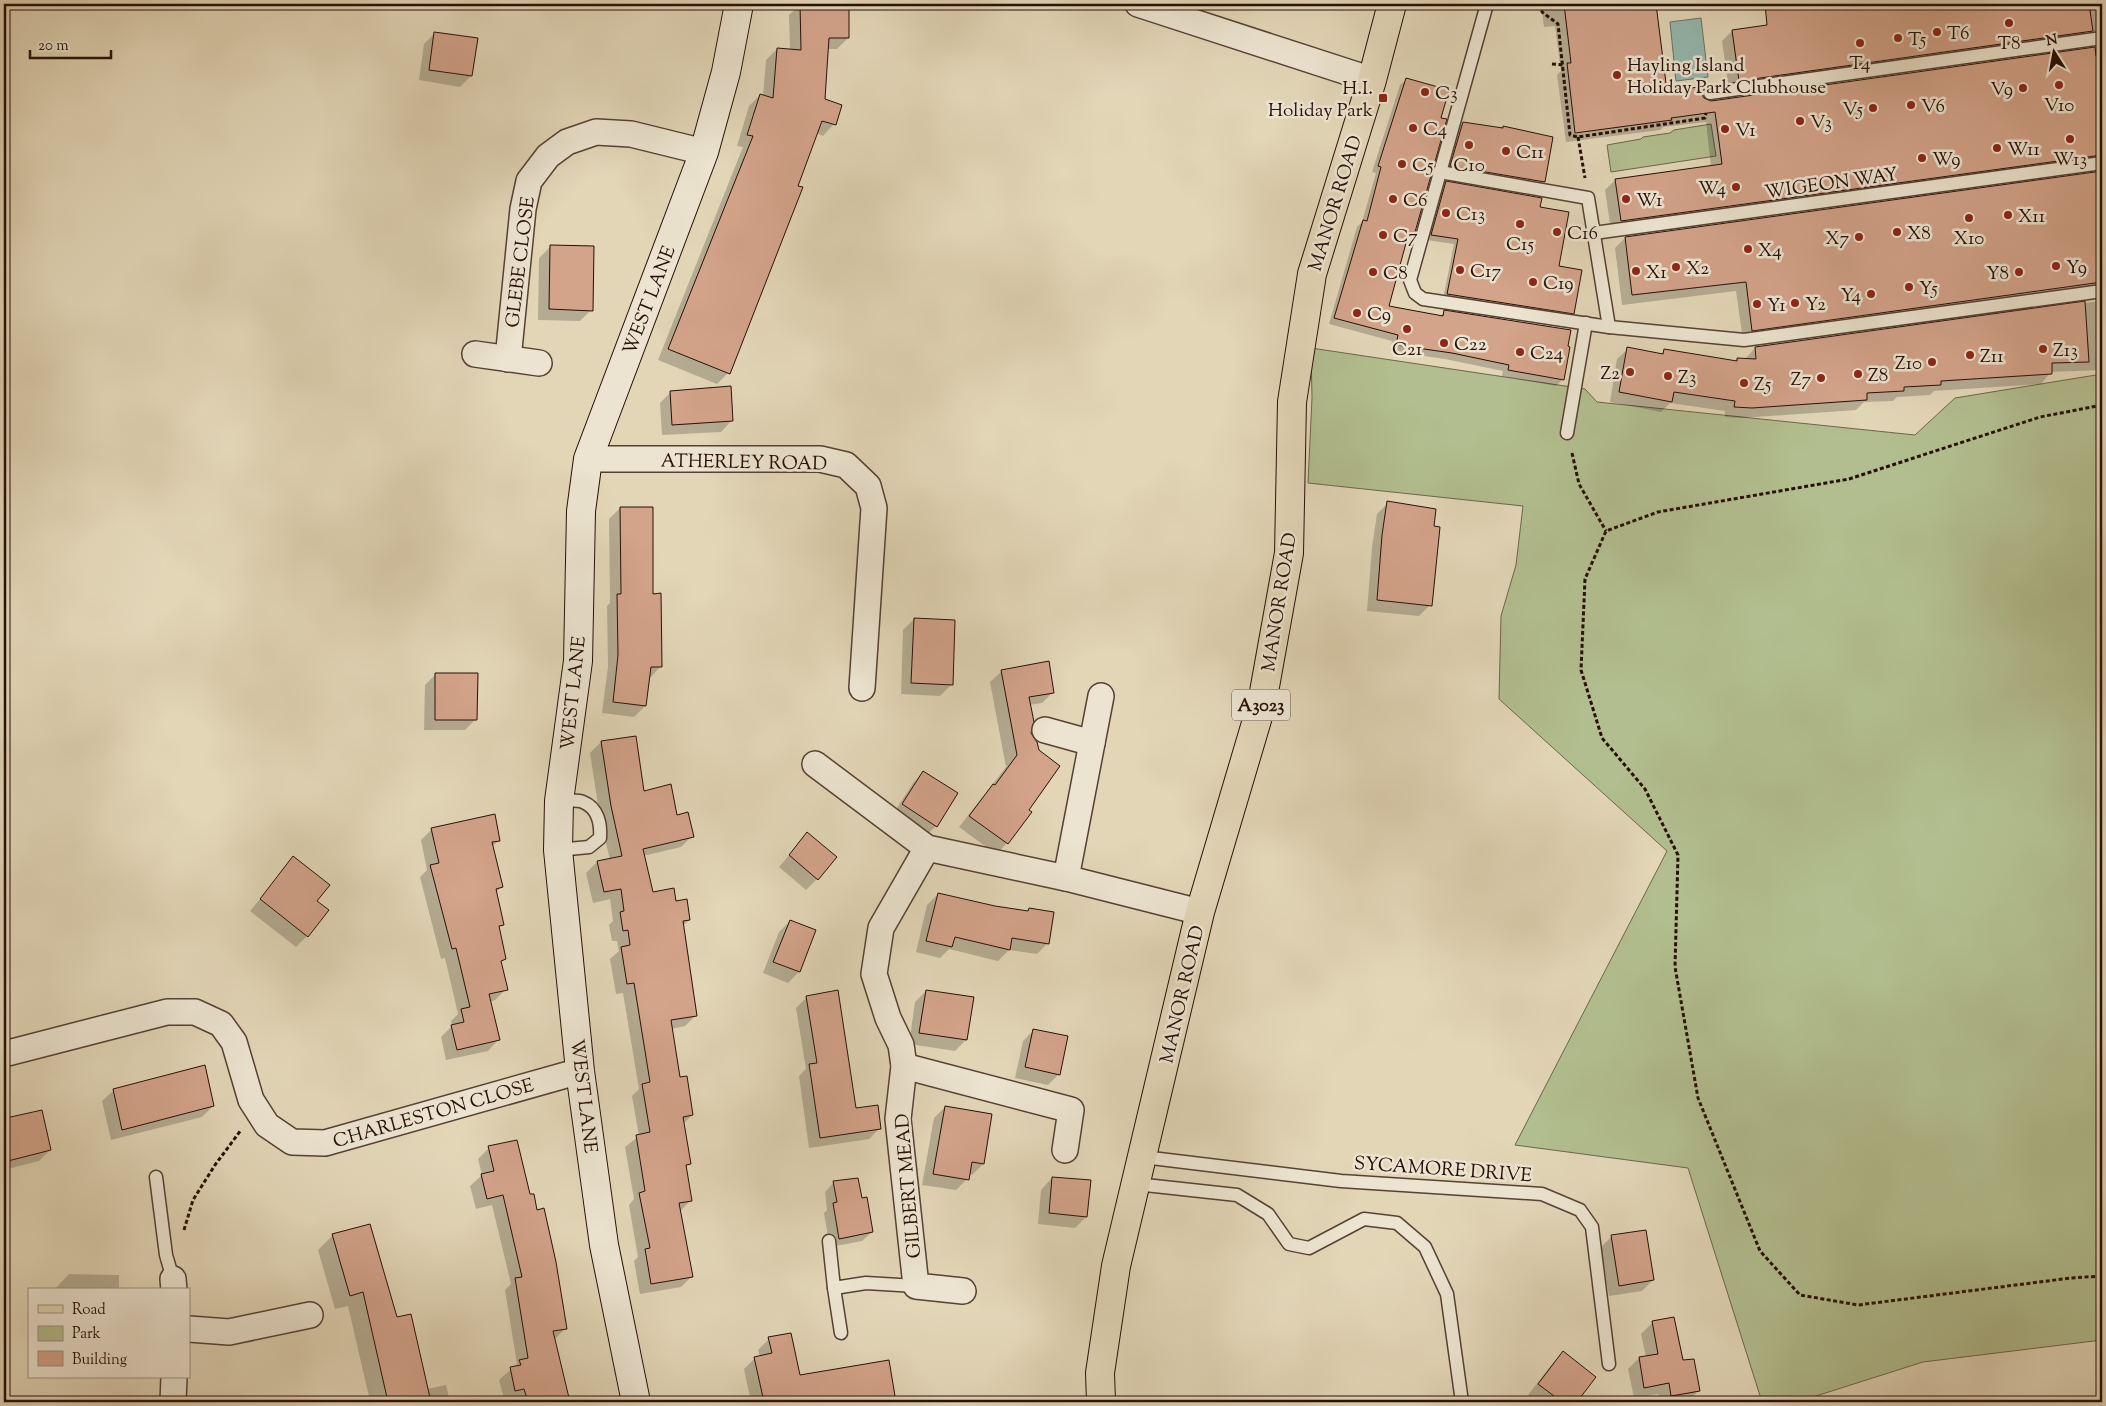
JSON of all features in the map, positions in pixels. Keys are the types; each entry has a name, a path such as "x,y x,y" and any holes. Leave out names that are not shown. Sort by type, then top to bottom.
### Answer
{"main road":[{"name":"MANOR ROAD","path":"1101,1402 1100,1373 1116,1266 1200,912 1262,703 1289,554 1292,402 1312,274 1372,80 1392,4"}],"street":[{"name":"WEST LANE","path":"636,1402 604,1245 580,1071 558,850 559,801 578,661 581,511 588,458 704,152 726,72 739,4"},
{"path":"1138,4 1372,80"},
{"name":"GLEBE CLOSE","path":"508,359 523,209 529,181 548,156 567,142 596,132 631,134 704,152"},
{"path":"475,354 539,363"},
{"name":"ATHERLEY ROAD","path":"588,458 820,459 846,465 868,486 874,508 862,688"},
{"path":"1066,878 1101,696"},
{"path":"1045,730 1092,743"},
{"path":"815,764 927,848 1066,878 1200,912"},
{"name":"GILBERT MEAD","path":"927,848 881,928 874,974 888,1018 901,1045 904,1066 898,1119 916,1286 963,1291"},
{"name":"CHARLESTON CLOSE","path":"4,1054 167,1012 195,1012 221,1024 234,1042 251,1100 267,1125 292,1142 325,1143 580,1071"},
{"path":"904,1066 1071,1110 1065,1150"},
{"path":"190,1329 230,1332 310,1315"},
{"path":"174,1378 174,1402"}],"lane":[{"path":"1488,4 1410,280 1414,293 1423,299 1609,327 1744,340 2102,291"},
{"path":"1710,92 2102,38"},
{"name":"WIGEON WAY","path":"1594,233 2102,163"},
{"path":"1440,172 1588,198 1609,327"},
{"path":"1567,433 1586,323"},
{"path":"558,850 589,847 600,838 601,829 599,818 594,810 582,801 559,801"},
{"name":"SYCAMORE DRIVE","path":"1143,1157 1341,1181 1542,1194 1580,1210 1592,1227 1609,1364"},
{"path":"156,1177 166,1255 174,1284"},
{"path":"1136,1184 1237,1195 1268,1214 1289,1244 1309,1248 1364,1219 1397,1223 1425,1247 1447,1294 1462,1402"},
{"path":"829,1241 834,1288 842,1332"},
{"path":"834,1288 866,1283 916,1286"}],"path":[{"path":"1540,4 1542,12 1558,24 1570,135 1578,137 1705,118 1710,92"},
{"path":"1552,64 1563,65"},
{"path":"1578,137 1588,198"},
{"path":"2102,405 2040,417 1849,479 1658,512 1606,531 1585,579 1581,670 1602,738 1645,789 1678,855 1674,967 1698,1098 1760,1251 1800,1295 1858,1305 2102,1276"},
{"path":"1567,433 1579,484 1606,531"},
{"path":"184,1232 193,1200 236,1134 258,1113"}],"green space":[{"path":"1711,124 1716,156 1611,172 1607,145"},
{"path":"1311,348 1585,389 1597,402 1915,435 1955,398 2102,374 2102,1340 1923,1362 1797,1402 1762,1402 1688,1168 1515,1145 1667,851 1499,699 1501,616 1516,565 1523,506 1308,483 1312,398"}],"water":[{"path":"1701,18 1708,77 1676,81 1670,22"}],"building":[{"path":"800,4 849,4 849,38 829,38 825,99 842,105 836,125 822,121 798,186 803,187 730,374 668,349 753,136 747,135 760,94 773,98 777,48 801,50"},
{"path":"1564,4 1656,4 1667,91 1707,86 1703,90 1702,95 1711,101 2095,47 2096,56 2100,55 2102,74 2102,155 1621,221 1615,179 1722,164 1715,112 1671,118 1672,120 1575,133 1567,63 1571,63"},
{"path":"1765,4 1928,4 1928,9 1980,4 2089,4 2093,31 1739,81 1732,30 1767,25"},
{"path":"434,32 478,38 472,76 429,70"},
{"path":"1406,78 1449,90 1441,118 1447,119 1415,232 1409,232 1389,306 1443,316 1444,310 1571,330 1564,380 1508,370 1509,365 1452,353 1396,345 1398,335 1334,318 1363,220 1367,221 1381,167 1378,166"},
{"path":"1463,122 1503,128 1503,126 1553,137 1545,182 1450,166"},
{"path":"2102,171 2102,239 2099,239 2102,282 1752,331 1746,282 1632,295 1625,237"},
{"path":"1446,181 1542,198 1540,207 1569,212 1559,266 1582,270 1574,314 1447,294 1458,239 1431,235"},
{"path":"550,245 594,246 593,311 549,309"},
{"path":"2085,301 2089,362 2052,363 2052,374 1941,381 1941,385 1904,387 1904,391 1867,393 1867,400 1752,408 1734,407 1735,401 1674,392 1672,402 1619,392 1627,347 1663,354 1664,349 1737,361 1737,358 1756,359 1755,347"},
{"path":"731,386 733,421 672,425 670,391"},
{"path":"1387,501 1436,509 1434,526 1440,527 1432,606 1377,600 1382,535"},
{"path":"620,507 653,507 653,594 661,593 662,667 651,667 646,706 613,702 618,655 617,594 621,594"},
{"path":"914,618 955,620 953,685 911,683"},
{"path":"1049,661 1054,693 1029,697 1034,722 1031,733 1037,742 1039,750 1060,766 1029,810 1032,812 1008,844 969,816 1017,755 1001,670"},
{"path":"435,673 478,673 477,720 435,720"},
{"path":"636,736 644,791 671,784 677,815 688,812 694,837 643,849 653,892 674,888 676,901 687,899 690,920 683,921 697,1016 671,1020 680,1077 687,1076 693,1115 683,1117 691,1164 686,1165 692,1201 679,1203 693,1277 651,1284 645,1249 650,1248 639,1193 645,1191 636,1135 650,1132 642,1084 650,1082 634,983 627,984 621,947 630,945 628,930 623,931 620,912 624,911 621,889 604,892 597,861 622,856 611,806 601,741"},
{"path":"923,771 958,793 937,827 902,804"},
{"path":"495,814 500,841 492,842 503,887 496,889 504,925 499,926 506,959 501,961 508,990 489,994 500,1040 457,1050 451,1025 464,1022 461,1009 470,1007 456,948 452,949 430,865 439,863 431,828"},
{"path":"807,832 837,857 818,880 789,855"},
{"path":"293,856 330,885 317,901 329,910 308,937 260,899"},
{"path":"938,893 995,906 1028,911 1029,908 1054,912 1049,944 1012,938 1010,950 955,937 952,947 926,941"},
{"path":"790,920 816,930 800,972 773,962"},
{"path":"838,990 856,1108 878,1105 881,1129 820,1138 809,1064 817,1063 806,996"},
{"path":"926,990 974,997 967,1040 919,1033"},
{"path":"1033,1029 1068,1036 1060,1075 1025,1067"},
{"path":"205,1065 214,1106 122,1130 113,1089"},
{"path":"945,1106 992,1114 984,1164 972,1162 969,1180 933,1174"},
{"path":"42,1110 51,1150 4,1162 4,1126 8,1125 6,1118"},
{"path":"517,1140 530,1194 534,1194 537,1210 544,1208 556,1262 567,1329 553,1331 570,1402 528,1402 524,1389 515,1391 510,1367 521,1365 519,1360 528,1358 515,1278 522,1277 503,1195 487,1199 481,1174 494,1171 488,1146"},
{"path":"1052,1177 1091,1180 1087,1217 1049,1213"},
{"path":"858,1178 862,1198 867,1197 873,1232 839,1239 833,1203 837,1202 833,1181"},
{"path":"370,1224 397,1317 411,1314 431,1402 388,1402 363,1292 350,1296 332,1234"},
{"path":"1646,1230 1654,1280 1619,1286 1611,1235"},
{"path":"1674,1317 1683,1360 1694,1359 1700,1391 1671,1396 1669,1383 1644,1388 1639,1357 1658,1354 1652,1321"},
{"path":"791,1333 800,1375 889,1360 896,1402 764,1402 754,1357 772,1353 768,1337"},
{"path":"1563,1351 1596,1377 1577,1402 1562,1402 1538,1384"}],"place":[{"name":"T8","path":"2009,23"},
{"name":"T6","path":"1937,32"},
{"name":"T5","path":"1898,38"},
{"name":"T4","path":"1860,43"},
{"name":"Hayling Island Holiday Park Clubhouse","path":"1617,75"},
{"name":"V10","path":"2059,85"},
{"name":"V9","path":"2023,88"},
{"name":"C3","path":"1425,92"},
{"name":"H.I. Holiday Park","path":"1383,98"},
{"name":"V6","path":"1911,105"},
{"name":"V5","path":"1873,108"},
{"name":"V3","path":"1800,121"},
{"name":"C4","path":"1413,128"},
{"name":"V1","path":"1725,129"},
{"name":"W13","path":"2070,139"},
{"name":"C10","path":"1469,145"},
{"name":"W11","path":"1997,148"},
{"name":"C11","path":"1506,151"},
{"name":"W9","path":"1922,158"},
{"name":"C5","path":"1402,164"},
{"name":"W4","path":"1736,187"},
{"name":"C6","path":"1393,199"},
{"name":"W1","path":"1626,199"},
{"name":"C13","path":"1446,213"},
{"name":"X11","path":"2008,215"},
{"name":"X10","path":"1969,218"},
{"name":"C15","path":"1520,224"},
{"name":"C16","path":"1557,232"},
{"name":"X8","path":"1897,232"},
{"name":"C7","path":"1383,235"},
{"name":"X7","path":"1859,237"},
{"name":"X4","path":"1748,249"},
{"name":"Y9","path":"2056,266"},
{"name":"X2","path":"1676,267"},
{"name":"C17","path":"1460,270"},
{"name":"X1","path":"1636,271"},
{"name":"C8","path":"1373,272"},
{"name":"Y8","path":"2019,272"},
{"name":"C19","path":"1533,282"},
{"name":"Y5","path":"1909,287"},
{"name":"Y4","path":"1871,294"},
{"name":"Y2","path":"1795,303"},
{"name":"Y1","path":"1757,304"},
{"name":"C9","path":"1357,313"},
{"name":"C21","path":"1407,329"},
{"name":"C22","path":"1444,343"},
{"name":"Z13","path":"2043,349"},
{"name":"C24","path":"1520,352"},
{"name":"Z11","path":"1970,355"},
{"name":"Z10","path":"1932,362"},
{"name":"Z2","path":"1630,372"},
{"name":"Z8","path":"1858,374"},
{"name":"Z3","path":"1668,376"},
{"name":"Z7","path":"1821,378"},
{"name":"Z5","path":"1744,383"}]}
